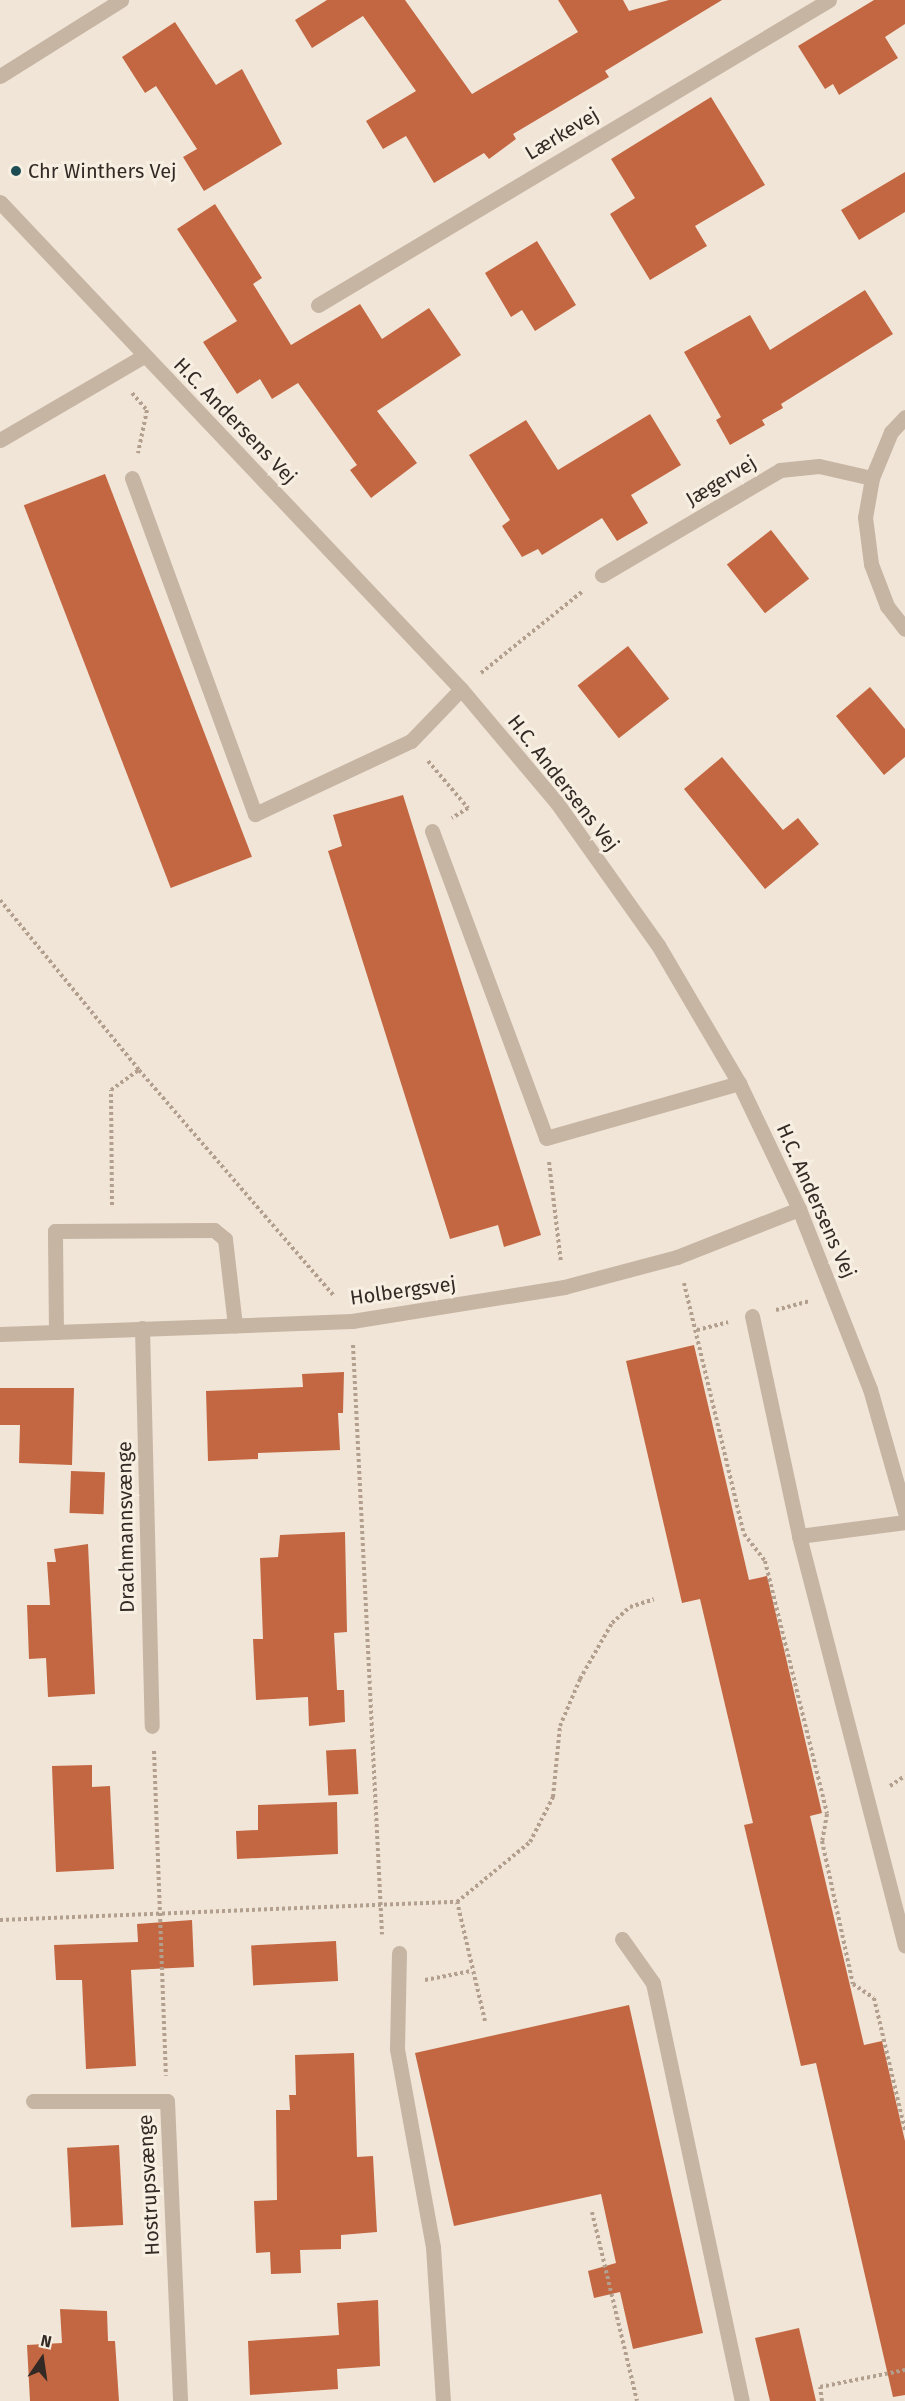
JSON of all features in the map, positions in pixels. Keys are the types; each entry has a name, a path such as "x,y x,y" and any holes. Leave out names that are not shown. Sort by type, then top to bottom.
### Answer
{"street":[{"path":"0,76 121,0"},
{"name":"Lærkevej","path":"318,304 829,0"},
{"name":"H.C. Andersens Vej","path":"0,202 461,689 557,803 651,936 739,1083 798,1209 870,1389 905,1512"},
{"path":"0,440 116,376 144,356"},
{"path":"905,417 891,432 872,478 865,516 871,564 887,606 905,629"},
{"name":"Jægervej","path":"602,575 780,470 819,466 872,478"},
{"path":"132,478 255,814 411,741 461,689"},
{"path":"432,831 546,1138 739,1083"},
{"name":"Holbergsvej","path":"0,1334 352,1321 564,1287 677,1257 798,1209"},
{"path":"56,1332 55,1231 214,1230 225,1239 235,1325"},
{"path":"752,1316 799,1536 905,1945"},
{"name":"Drachmannsvænge","path":"142,1328 152,1725"},
{"path":"799,1536 905,1522"},
{"path":"622,1939 653,1983 742,2401"},
{"path":"399,1953 397,2049 433,2247 444,2401"},
{"name":"Hostrupsvænge","path":"33,2101 167,2101 180,2401"}],"path":[{"path":"116,376 147,410 132,478"},
{"path":"461,689 602,575"},
{"path":"411,741 468,808 432,831"},
{"path":"0,900 139,1070 319,1275 352,1321 382,1946 399,1953"},
{"path":"112,1230 111,1090 139,1070"},
{"path":"546,1138 564,1287"},
{"path":"677,1257 744,1534 765,1561 827,1814 822,1841 853,1984 874,1998 905,2130"},
{"path":"0,1920 457,1902 530,1842 553,1797 560,1726 580,1679 612,1623 630,1607 654,1599"},
{"path":"152,1725 162,1914 167,2101"},
{"path":"457,1902 471,1971 485,2021"},
{"path":"400,1985 471,1971"},
{"path":"592,2212 637,2401"},
{"path":"822,2401 820,2387 905,2370"}],"building":[{"path":"327,0 405,0 472,94 578,32 558,0 623,0 629,11 669,0 722,0 605,71 609,77 513,134 516,139 489,159 484,153 434,183 406,136 383,149 366,121 416,91 363,16 312,48 295,20"},
{"path":"874,0 905,0 905,24 885,37 898,58 839,95 833,84 825,89 798,46"},
{"path":"175,22 216,85 242,69 282,144 204,191 183,157 197,149 156,86 145,93 122,57"},
{"path":"711,97 765,185 695,226 707,246 650,280 610,214 635,198 611,159"},
{"path":"905,172 905,212 859,240 841,210"},
{"path":"215,204 262,278 253,284 291,345 360,304 382,339 429,308 461,355 377,411 417,463 371,498 350,470 357,465 298,383 272,399 260,379 237,394 203,342 237,321 177,229"},
{"path":"537,241 576,305 535,331 522,310 511,317 485,273"},
{"path":"865,290 893,334 781,404 783,408 762,420 765,425 730,445 716,420 721,417 684,352 750,315 770,350"},
{"path":"650,414 681,465 631,495 648,523 617,541 602,518 542,555 538,549 522,557 502,526 510,520 469,455 526,420 558,470"},
{"path":"105,474 252,857 171,888 24,505"},
{"path":"771,530 809,579 765,613 727,564"},
{"path":"628,646 669,699 619,738 578,685"},
{"path":"870,687 905,729 905,757 884,775 836,716"},
{"path":"722,757 783,830 798,818 819,844 765,889 684,789"},
{"path":"403,795 541,1235 504,1247 498,1225 450,1239 328,851 342,846 333,815"},
{"path":"694,1345 749,1580 767,1576 822,1813 810,1816 864,2045 882,2041 905,2141 905,2395 893,2397 816,2063 801,2066 744,1825 753,1823 700,1599 682,1603 626,1361"},
{"path":"344,1372 343,1413 338,1413 340,1450 258,1453 258,1459 208,1461 206,1391 303,1387 302,1374"},
{"path":"0,1388 74,1388 72,1465 19,1463 20,1425 0,1425"},
{"path":"71,1471 105,1472 104,1514 70,1513"},
{"path":"345,1532 347,1632 334,1633 337,1690 344,1690 345,1722 309,1726 308,1697 256,1700 253,1639 263,1639 260,1558 278,1557 280,1535"},
{"path":"88,1544 95,1694 48,1697 46,1658 29,1659 27,1605 50,1605 47,1562 56,1562 54,1549"},
{"path":"356,1749 358,1794 328,1796 326,1751"},
{"path":"92,1765 92,1787 110,1786 114,1869 56,1872 52,1766"},
{"path":"337,1802 338,1854 237,1859 236,1831 258,1830 258,1805"},
{"path":"192,1920 194,1967 131,1970 136,2066 86,2069 82,1980 56,1980 54,1945 138,1942 137,1924"},
{"path":"336,1941 338,1981 253,1985 251,1945"},
{"path":"629,2005 703,2333 633,2349 620,2292 594,2298 588,2271 616,2263 601,2194 454,2226 415,2053"},
{"path":"354,2053 357,2157 373,2156 377,2232 341,2235 341,2249 300,2250 301,2273 271,2274 270,2252 256,2253 254,2201 277,2200 276,2110 290,2110 289,2095 296,2095 295,2055"},
{"path":"119,2145 123,2225 71,2228 67,2148"},
{"path":"378,2300 380,2366 337,2369 338,2389 250,2395 248,2341 339,2335 337,2303"},
{"path":"60,2309 107,2311 108,2341 115,2341 119,2401 30,2401 27,2345 62,2343"},
{"path":"799,2328 816,2401 770,2401 755,2338"}],"place":[{"name":"Chr Winthers Vej","path":"16,171"}]}
